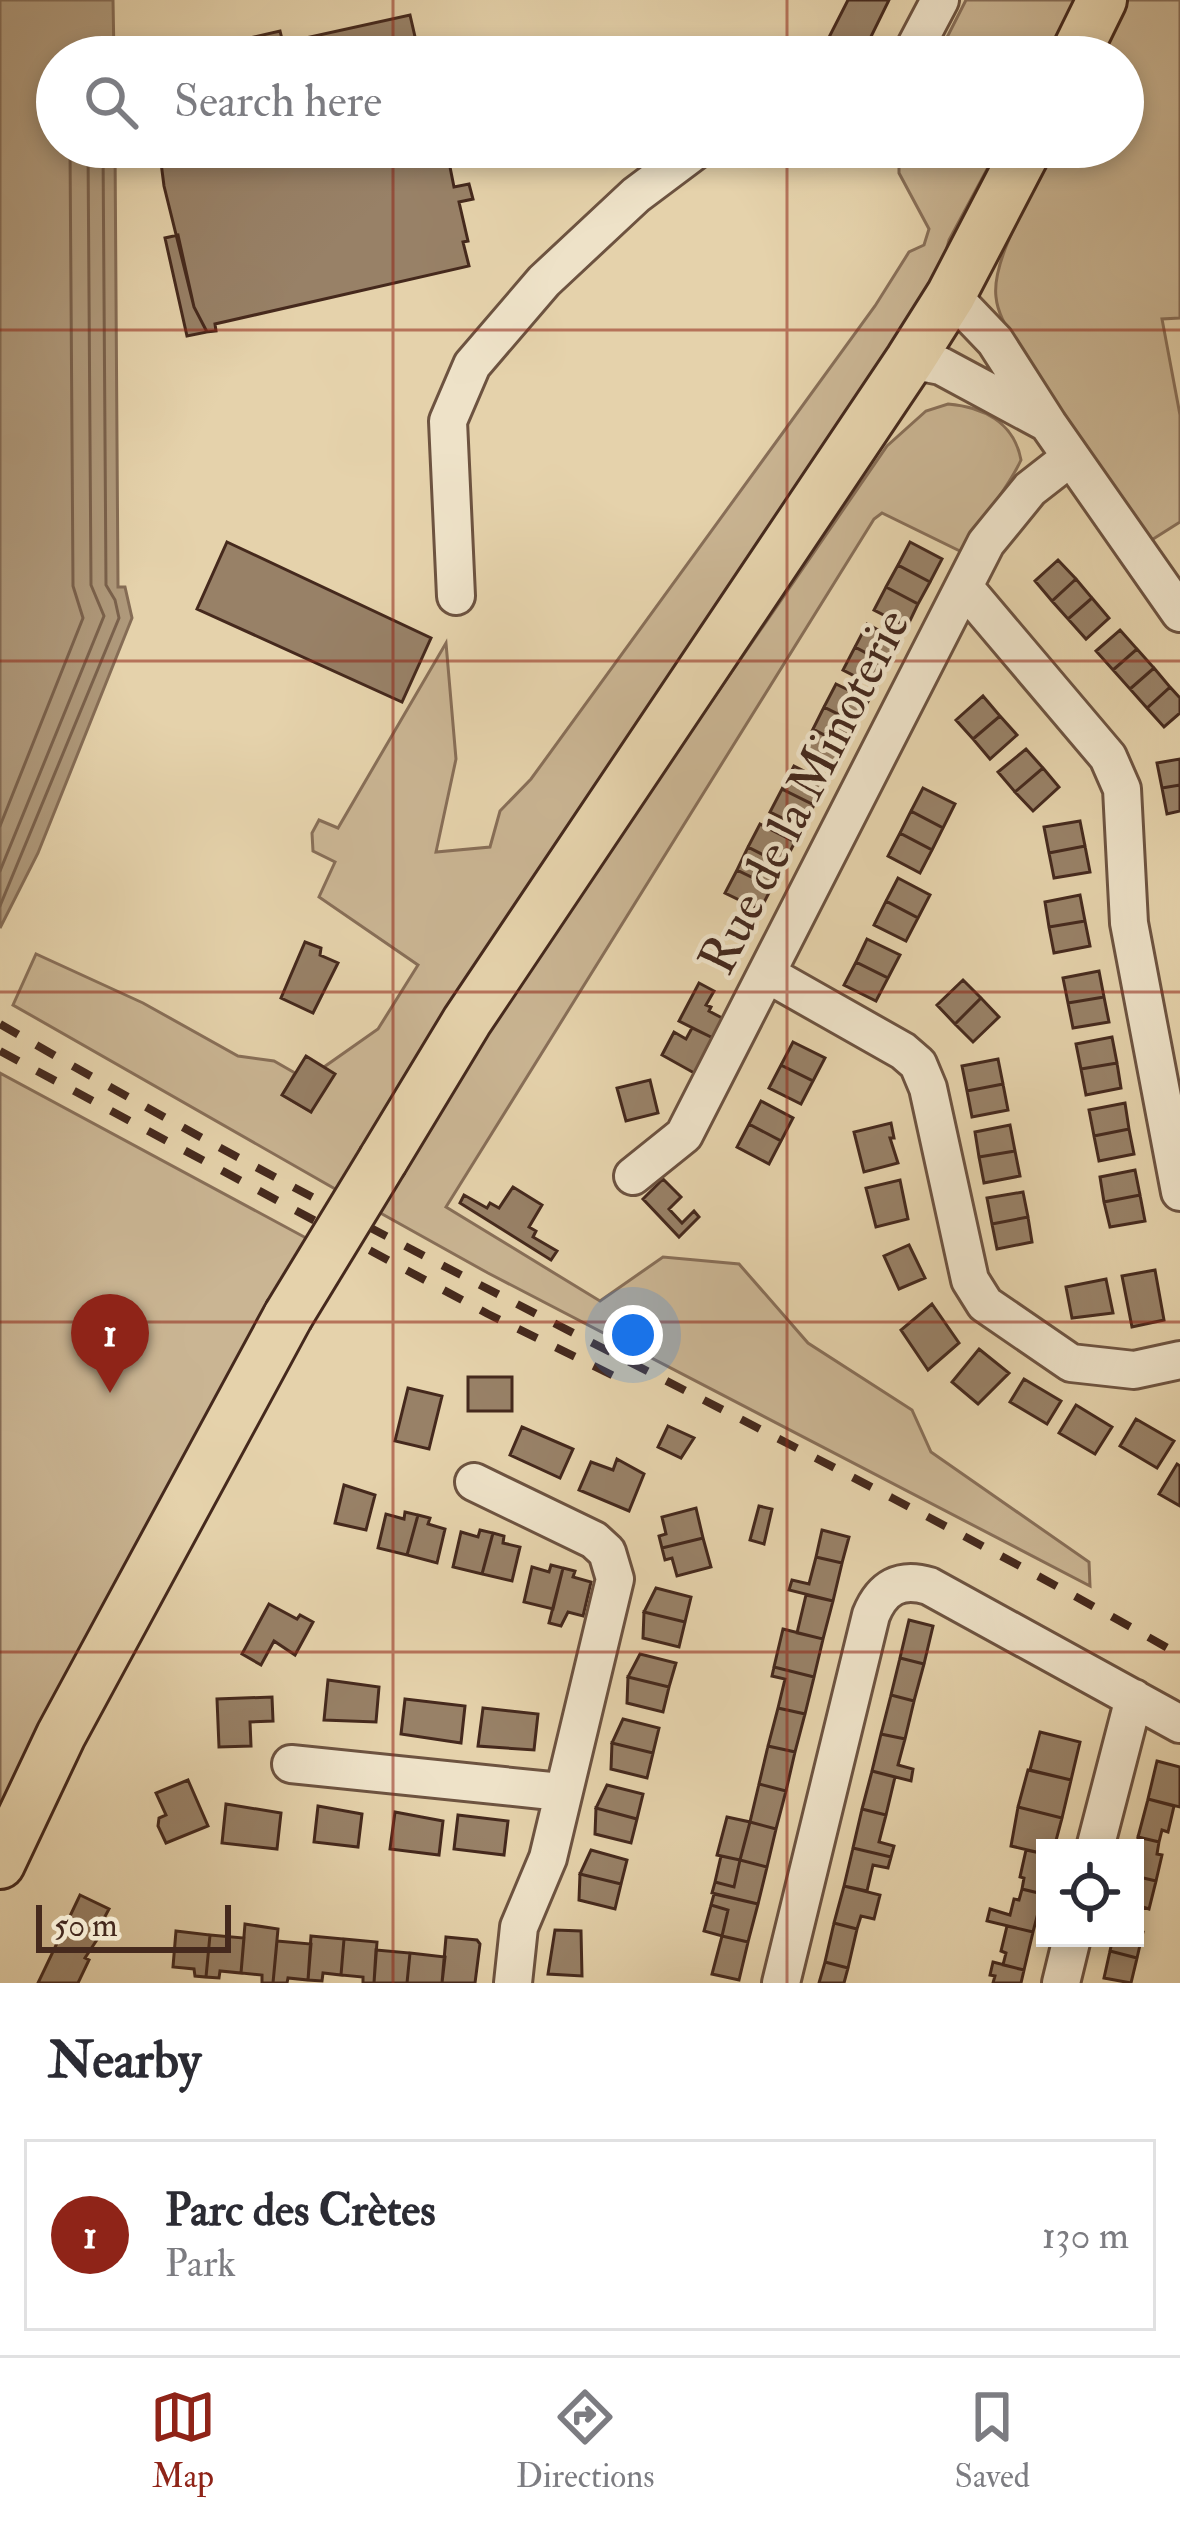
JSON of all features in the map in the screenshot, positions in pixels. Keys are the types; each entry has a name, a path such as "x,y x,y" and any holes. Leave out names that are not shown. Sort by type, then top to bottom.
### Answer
{"main road":[{"path":"1084,36 1102,0"},
{"path":"0,1864 83,1694 288,1316 480,1001 910,360 951,295 1017,168"}],"street":[{"path":"921,36 940,0"},
{"path":"456,596 448,421 472,365 544,280 672,168"},
{"path":"951,295 995,341 1180,613"},
{"path":"910,360 941,366 1048,424"},
{"name":"Rue de la Minoterie","path":"632,1176 684,1135 986,543 1030,489 1071,457"},
{"path":"964,587 1108,757 1122,789 1130,923 1180,1192"},
{"path":"767,974 918,1064 928,1088 970,1280 986,1304 1071,1363 1134,1370 1180,1360"},
{"path":"474,1482 594,1540 607,1552 615,1579 548,1858 519,1927 513,1983"},
{"path":"781,1983 871,1615 883,1592 905,1582 928,1586 1180,1724"},
{"path":"1097,1839 1134,1698"},
{"path":"291,1764 561,1792"},
{"path":"1061,1983 1070,1947"}],"shaded area":[{"path":"966,0 1078,0 1060,36 948,36"},
{"path":"1127,0 1180,0 1180,318 1162,319 1180,415 1180,522 1150,541 1020,349 996,297 996,280 1008,242 1045,168 1144,168 1144,36 1109,36"},
{"path":"899,168 988,168 949,240 939,277 337,1190 13,1005 36,954 143,1003 238,1056 274,1061 295,1073 283,1095 311,1112 324,1067 378,1029 418,965 319,897 335,862 313,851 312,833 319,820 338,828 446,643 456,759 436,852 490,847 500,811 531,779 875,306 909,252 924,245 929,229"},
{"path":"948,404 985,413 1012,436 1021,460 1008,484 962,552 882,513 874,519 446,1207 600,1301 663,1257 739,1264 808,1343 912,1410 931,1452 1089,1562 1090,1586 375,1210 475,1045 887,446 926,411"},
{"path":"0,1073 308,1239 0,1806"}],"water":[{"path":"0,0 113,0 114,36 36,36 36,168 115,168 118,587 125,587 132,618 38,853 0,928"}],"building":[{"path":"848,0 889,0 871,36 830,36"},
{"path":"410,15 415,36 315,36"},
{"path":"162,168 450,168 454,187 469,184 473,199 459,202 469,266 215,324 216,331 207,332 194,307"},
{"path":"178,235 194,307 207,332 187,336 165,238"},
{"path":"227,542 431,638 402,702 197,609"},
{"path":"910,542 942,559 930,582 898,565"},
{"path":"1058,560 1076,579 1052,601 1035,581"},
{"path":"898,565 930,582 918,604 886,587"},
{"path":"1076,579 1092,598 1068,619 1052,601"},
{"path":"886,587 918,604 907,627 874,610"},
{"path":"1092,598 1109,618 1086,639 1068,619"},
{"path":"867,624 899,641 887,664 855,647"},
{"path":"1120,630 1137,649 1113,670 1096,651"},
{"path":"855,647 887,664 876,687 843,670"},
{"path":"1137,649 1154,668 1130,689 1113,670"},
{"path":"1154,668 1170,687 1147,708 1130,689"},
{"path":"836,684 869,700 856,723 824,707"},
{"path":"1170,687 1180,698 1180,713 1164,727 1147,708"},
{"path":"983,696 1000,716 973,739 956,720"},
{"path":"824,707 856,723 845,746 813,729"},
{"path":"1000,716 1017,735 990,759 973,739"},
{"path":"813,729 845,746 833,769 801,752"},
{"path":"1026,749 1043,768 1015,792 998,772"},
{"path":"1180,759 1180,785 1162,788 1157,763"},
{"path":"794,766 826,782 814,805 782,789"},
{"path":"1043,768 1059,787 1033,811 1015,792"},
{"path":"1180,785 1180,811 1167,814 1162,788"},
{"path":"923,788 955,804 943,828 911,811"},
{"path":"782,789 814,805 803,828 770,812"},
{"path":"911,811 943,828 932,850 900,833"},
{"path":"1080,821 1085,846 1049,853 1044,827"},
{"path":"760,824 795,842 783,865 748,847"},
{"path":"900,833 932,850 920,873 888,856"},
{"path":"1085,846 1090,872 1054,878 1049,853"},
{"path":"748,847 783,865 772,887 737,870"},
{"path":"737,870 772,887 760,910 725,893"},
{"path":"898,878 930,895 918,918 886,901"},
{"path":"1080,895 1085,921 1049,927 1045,902"},
{"path":"886,901 918,918 906,941 874,925"},
{"path":"1085,921 1090,946 1054,953 1049,927"},
{"path":"867,939 900,955 888,978 856,962"},
{"path":"305,942 338,963 313,1013 281,998"},
{"path":"856,962 888,978 876,1001 844,985"},
{"path":"1099,971 1104,997 1068,1003 1063,978"},
{"path":"963,980 981,998 955,1024 937,1005"},
{"path":"699,983 714,991 706,1005 709,1011 724,1019 713,1038 679,1021"},
{"path":"1104,997 1109,1022 1073,1028 1068,1003"},
{"path":"981,998 999,1017 973,1042 955,1024"},
{"path":"692,1028 713,1038 696,1074 662,1055 674,1032 686,1039"},
{"path":"1112,1037 1117,1063 1081,1069 1076,1044"},
{"path":"793,1042 825,1058 813,1081 781,1065"},
{"path":"306,1056 335,1074 311,1112 282,1095"},
{"path":"998,1059 1003,1084 967,1091 962,1066"},
{"path":"1117,1063 1121,1088 1086,1095 1081,1069"},
{"path":"781,1065 813,1081 801,1104 769,1088"},
{"path":"650,1080 658,1113 626,1121 617,1088"},
{"path":"1003,1084 1008,1110 972,1117 967,1091"},
{"path":"761,1101 793,1118 781,1141 749,1124"},
{"path":"1125,1103 1129,1129 1094,1136 1089,1110"},
{"path":"891,1123 898,1163 864,1172 854,1132"},
{"path":"749,1124 781,1141 769,1164 737,1147"},
{"path":"1010,1125 1015,1151 979,1157 975,1132"},
{"path":"1129,1129 1134,1154 1099,1161 1094,1136"},
{"path":"1015,1151 1020,1176 984,1183 979,1157"},
{"path":"1135,1170 1140,1195 1104,1202 1100,1177"},
{"path":"663,1179 681,1197 669,1209 682,1223 694,1211 699,1217 679,1237 643,1199"},
{"path":"900,1180 908,1219 876,1227 866,1188"},
{"path":"513,1187 542,1205 529,1227 536,1231 533,1237 557,1251 551,1260 460,1203 464,1195 487,1208 490,1203 499,1208"},
{"path":"1023,1192 1028,1217 992,1224 987,1198"},
{"path":"1140,1195 1145,1221 1110,1227 1104,1202"},
{"path":"1028,1217 1032,1242 997,1249 992,1224"},
{"path":"909,1245 925,1278 899,1289 884,1256"},
{"path":"1155,1270 1164,1320 1132,1327 1122,1276"},
{"path":"1106,1279 1113,1313 1072,1318 1066,1287"},
{"path":"932,1304 959,1343 928,1370 901,1330"},
{"path":"979,1349 1009,1373 978,1404 952,1382"},
{"path":"468,1377 512,1377 512,1411 468,1411"},
{"path":"1024,1379 1061,1401 1047,1424 1010,1402"},
{"path":"408,1388 442,1396 429,1449 395,1441"},
{"path":"1076,1405 1112,1427 1095,1454 1059,1433"},
{"path":"1136,1419 1174,1441 1157,1468 1120,1446"},
{"path":"668,1426 694,1438 681,1458 658,1447"},
{"path":"522,1427 573,1449 560,1478 510,1455"},
{"path":"617,1459 644,1474 629,1511 579,1490 591,1462 613,1470"},
{"path":"1177,1464 1180,1466 1180,1506 1159,1494"},
{"path":"344,1485 375,1495 366,1530 335,1523"},
{"path":"759,1506 772,1509 764,1544 750,1540"},
{"path":"696,1508 703,1538 662,1548 659,1536 666,1534 662,1517"},
{"path":"405,1512 418,1515 407,1555 378,1548 386,1514 404,1519"},
{"path":"418,1515 445,1529 437,1563 407,1555"},
{"path":"480,1530 493,1533 482,1574 453,1567 461,1532 478,1537"},
{"path":"822,1530 849,1537 842,1563 816,1557"},
{"path":"493,1533 504,1536 503,1543 520,1547 512,1581 482,1574"},
{"path":"703,1538 711,1567 677,1576 672,1558 665,1560 662,1548"},
{"path":"816,1557 842,1563 833,1601 789,1590 792,1580 809,1584"},
{"path":"551,1565 563,1568 553,1609 524,1602 532,1567 549,1572"},
{"path":"563,1568 591,1582 583,1616 568,1612 561,1626 549,1623"},
{"path":"656,1588 691,1597 685,1622 644,1612"},
{"path":"806,1595 833,1601 823,1639 797,1633"},
{"path":"269,1604 313,1622 295,1655 274,1641 261,1665 242,1654"},
{"path":"644,1612 685,1622 679,1647 643,1638"},
{"path":"909,1620 933,1626 924,1664 900,1658"},
{"path":"783,1629 823,1639 814,1677 774,1667"},
{"path":"640,1654 676,1663 669,1687 628,1677"},
{"path":"900,1658 924,1664 914,1701 891,1695"},
{"path":"774,1667 814,1677 805,1714 778,1708 785,1679 772,1676"},
{"path":"628,1677 669,1687 663,1712 627,1703"},
{"path":"328,1680 379,1687 376,1722 324,1720"},
{"path":"891,1695 914,1701 905,1739 881,1734"},
{"path":"272,1697 273,1721 250,1722 251,1746 219,1747 217,1699"},
{"path":"405,1699 465,1706 461,1743 401,1734"},
{"path":"483,1708 538,1714 534,1750 478,1746"},
{"path":"778,1708 805,1714 795,1752 768,1746"},
{"path":"623,1719 659,1728 653,1753 612,1743"},
{"path":"1040,1732 1080,1742 1071,1780 1030,1770"},
{"path":"881,1734 905,1739 898,1765 913,1769 911,1781 872,1771"},
{"path":"612,1743 653,1753 647,1778 611,1769"},
{"path":"768,1746 795,1752 786,1791 759,1784"},
{"path":"1157,1761 1180,1767 1180,1807 1148,1799"},
{"path":"1028,1770 1071,1780 1062,1818 1018,1807"},
{"path":"872,1771 895,1777 886,1815 862,1809"},
{"path":"188,1780 208,1826 166,1843 158,1826 159,1818 166,1815 156,1793"},
{"path":"759,1784 786,1791 776,1829 750,1822"},
{"path":"607,1785 643,1794 637,1819 596,1808"},
{"path":"1148,1799 1174,1806 1168,1832 1162,1830 1159,1842 1138,1837"},
{"path":"226,1804 281,1813 277,1849 222,1843"},
{"path":"318,1806 362,1814 358,1847 314,1842"},
{"path":"1018,1807 1062,1818 1056,1839 1036,1839 1036,1852 1011,1846"},
{"path":"596,1808 637,1819 631,1843 595,1834"},
{"path":"862,1809 886,1815 879,1842 894,1846 891,1857 853,1848"},
{"path":"395,1812 443,1821 439,1855 390,1849"},
{"path":"458,1815 508,1821 504,1855 454,1849"},
{"path":"727,1817 750,1822 740,1860 717,1855"},
{"path":"750,1822 776,1829 767,1867 740,1860"},
{"path":"1138,1837 1159,1842 1157,1854 1162,1855 1156,1881 1144,1878 1144,1839"},
{"path":"853,1848 891,1857 888,1868 873,1865 867,1891 844,1886"},
{"path":"591,1850 627,1860 621,1884 580,1874"},
{"path":"1026,1850 1036,1852 1036,1892 1022,1889 1024,1878 1020,1877"},
{"path":"721,1856 740,1860 734,1887 715,1882"},
{"path":"740,1860 767,1867 758,1904 712,1893 715,1882 734,1887"},
{"path":"580,1874 621,1884 615,1909 579,1900"},
{"path":"1144,1878 1156,1881 1149,1909 1144,1907"},
{"path":"844,1886 880,1895 874,1919 861,1916 857,1929 834,1923"},
{"path":"1022,1889 1036,1892 1033,1932 987,1921 990,1909 1010,1915 1014,1899 1019,1900"},
{"path":"714,1894 758,1904 748,1942 722,1936 728,1910 711,1905"},
{"path":"80,1895 109,1909 101,1924 106,1926 85,1958 89,1960 78,1983 38,1983"},
{"path":"711,1905 728,1910 722,1936 704,1931"},
{"path":"834,1923 857,1929 848,1968 825,1962"},
{"path":"245,1924 278,1929 273,1983 262,1983 262,1975 241,1973"},
{"path":"1007,1926 1033,1932 1024,1970 1003,1965"},
{"path":"555,1930 581,1931 582,1976 548,1974"},
{"path":"176,1931 210,1935 206,1977 195,1976 194,1969 173,1967"},
{"path":"210,1935 244,1938 241,1973 220,1971 219,1978 206,1977"},
{"path":"311,1936 344,1939 341,1975 323,1973 322,1981 308,1980"},
{"path":"722,1936 748,1942 739,1980 712,1974"},
{"path":"446,1937 480,1944 475,1983 442,1983"},
{"path":"344,1939 377,1942 374,1983 341,1975"},
{"path":"277,1941 311,1944 308,1980 288,1978 287,1983 273,1983"},
{"path":"1111,1947 1140,1947 1137,1958 1110,1951"},
{"path":"376,1950 410,1953 407,1983 374,1983"},
{"path":"1110,1951 1137,1958 1131,1983 1104,1978"},
{"path":"410,1953 445,1957 442,1983 407,1983"},
{"path":"825,1962 848,1968 844,1983 819,1983"},
{"path":"993,1962 1024,1970 1021,1983 993,1983"}],"railway":[{"path":"0,1024 292,1186 886,1495 1180,1655"},
{"path":"0,1051 488,1314 616,1377"}],"place":[{"name":"Parc des Crètes","path":"110,1393"}]}
